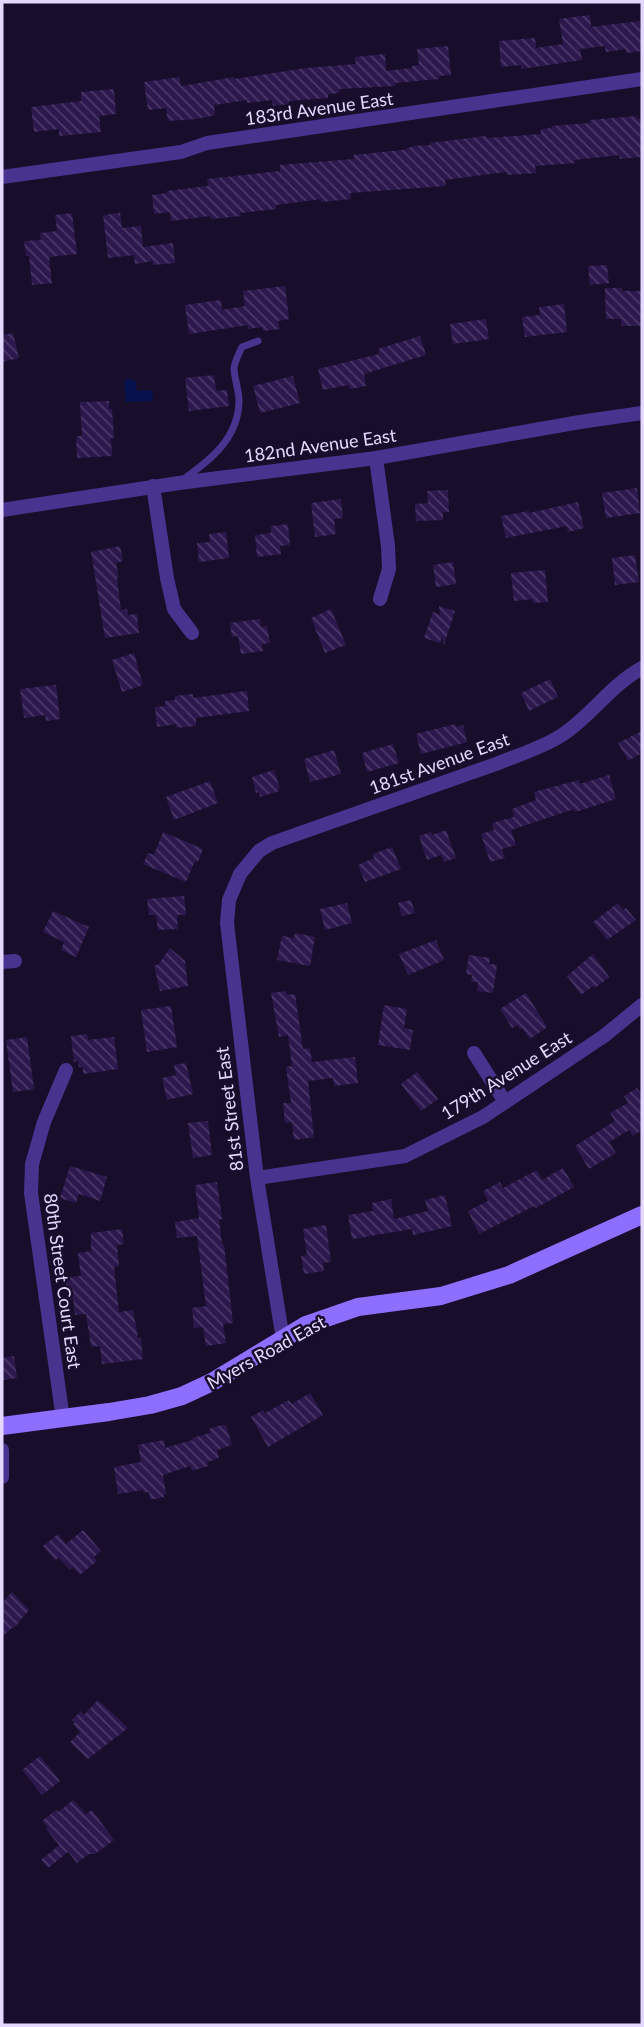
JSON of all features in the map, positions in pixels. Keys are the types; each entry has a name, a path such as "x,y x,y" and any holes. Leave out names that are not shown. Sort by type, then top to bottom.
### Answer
{"street":[{"name":"183rd Avenue East","path":"2,177 181,152 220,141 642,79"},
{"name":"182nd Avenue East","path":"2,510 153,486 376,458 642,413"},
{"path":"376,458 389,569 380,599"},
{"path":"153,486 174,609 192,633"},
{"name":"181st Avenue East","path":"240,874 259,851 272,843 496,764 542,745 569,730 623,680 642,668"},
{"name":"81st Street East","path":"240,874 229,900 227,923 257,1178 284,1339"},
{"name":"179th Avenue East","path":"257,1178 405,1156 483,1117 604,1036 642,1005"},
{"path":"474,1053 505,1102"},
{"name":"80th Street Court East","path":"62,1419 31,1193 32,1164 44,1122 66,1070"},
{"name":"Myers Road East","path":"2,1426 150,1405 182,1396 212,1382 306,1325 339,1312 441,1296 509,1275 642,1215"},
{"path":"2,1450 2,1477"}],"lane":[{"path":"178,483 209,461 228,440 237,420 239,399 234,366 242,347 258,341"}],"shaded area":[{"path":"127,379 135,380 137,391 152,390 153,401 126,402 124,382"}],"building":[{"path":"590,15 591,27 640,21 642,51 626,53 626,49 606,52 605,46 580,49 582,60 521,69 521,65 501,67 499,41 535,38 536,48 563,44 559,19"},
{"path":"448,46 451,75 439,76 439,79 395,83 395,86 339,89 339,93 328,94 328,98 289,101 289,104 273,106 272,100 247,103 247,100 214,105 215,115 197,119 168,121 166,108 148,110 144,82 180,77 181,86 234,77 356,64 355,57 385,54 386,71 412,68 419,65 417,49"},
{"path":"114,89 116,114 99,116 101,132 59,136 59,129 34,132 31,107 81,101 81,92"},
{"path":"637,116 637,119 642,118 642,157 620,159 619,155 575,160 575,163 535,166 536,173 507,175 506,172 445,180 446,186 350,193 351,199 321,202 321,199 276,205 276,209 240,213 241,216 211,219 210,216 171,221 170,212 154,214 152,195 208,186 207,179 280,171 280,165 354,159 353,155 402,150 430,143 486,136 541,134 541,129 552,128 551,126"},
{"path":"72,213 77,254 49,257 52,283 32,285 29,256 26,256 24,241 41,240 40,233 57,231 55,215"},
{"path":"120,213 122,228 141,226 143,247 173,243 175,263 153,265 153,261 135,264 134,255 108,258 103,215"},
{"path":"607,265 609,283 590,285 588,266"},
{"path":"285,286 289,319 278,321 280,329 263,331 262,327 248,329 248,325 189,334 185,305 221,300 222,310 245,306 243,291"},
{"path":"605,288 642,291 642,326 621,326 621,319 606,319"},
{"path":"564,304 567,332 525,337 522,317 540,315 539,307"},
{"path":"486,319 489,339 453,344 450,324"},
{"path":"13,333 19,358 2,362 2,335"},
{"path":"420,336 426,355 364,374 366,386 350,389 349,385 323,390 318,369 379,354 378,349"},
{"path":"214,375 216,391 227,390 229,406 189,411 185,378"},
{"path":"293,376 300,403 260,413 253,386"},
{"path":"109,401 114,438 111,438 112,456 77,458 76,436 82,436 80,402"},
{"path":"637,488 640,513 606,518 602,493"},
{"path":"448,490 449,512 443,512 443,520 416,521 415,504 428,503 427,491"},
{"path":"341,499 343,518 334,519 336,534 315,537 311,503"},
{"path":"578,502 584,528 568,532 567,526 506,538 501,516"},
{"path":"288,524 290,545 280,546 281,554 257,557 255,535 271,533 271,526"},
{"path":"226,532 229,558 199,562 197,543 210,542 209,534"},
{"path":"120,546 123,561 116,563 121,610 127,609 128,615 137,614 139,633 105,638 91,552"},
{"path":"635,555 639,582 615,585 612,558"},
{"path":"453,562 456,584 436,587 433,565"},
{"path":"545,570 548,602 533,603 532,599 514,601 511,573"},
{"path":"439,606 455,611 444,645 442,636 440,643 424,638 433,612 440,615"},
{"path":"331,609 346,645 325,653 311,618"},
{"path":"260,619 261,627 267,626 270,643 262,644 263,651 241,654 238,636 232,637 230,623"},
{"path":"134,653 143,685 122,692 112,660"},
{"path":"550,679 558,697 529,711 521,693"},
{"path":"56,685 60,719 46,721 45,715 24,718 20,689"},
{"path":"247,691 249,711 196,718 196,726 177,728 176,724 157,727 155,707 165,706 165,701 175,700 175,696 193,694 193,698"},
{"path":"455,724 456,727 463,725 467,742 421,754 416,734"},
{"path":"642,731 642,753 628,761 618,743"},
{"path":"393,744 399,763 367,772 362,753"},
{"path":"334,750 341,774 310,782 304,759"},
{"path":"274,770 279,791 260,797 259,792 256,793 252,777"},
{"path":"609,775 616,799 575,812 574,809 511,830 516,845 502,849 505,858 490,862 481,834 494,830 492,823 514,817 512,809 536,800 534,792 579,780 580,784"},
{"path":"210,781 218,803 174,820 166,797"},
{"path":"446,830 456,858 444,862 441,855 427,860 419,836"},
{"path":"163,832 203,849 186,882 143,864 148,853 154,855"},
{"path":"392,847 401,869 365,882 358,865 374,858 373,854"},
{"path":"184,896 186,915 177,915 178,929 158,930 156,915 149,915 147,899"},
{"path":"411,900 415,913 402,916 398,903"},
{"path":"347,903 352,923 325,930 320,909"},
{"path":"618,903 636,920 607,940 593,922"},
{"path":"53,911 89,927 76,957 61,950 64,942 43,932"},
{"path":"295,933 315,937 310,966 277,960 282,936 294,938"},
{"path":"436,940 444,960 408,975 399,954"},
{"path":"170,948 185,961 188,986 160,991 154,965 158,965"},
{"path":"593,954 609,977 581,995 567,976"},
{"path":"469,955 490,958 489,964 497,965 493,993 477,991 478,982 471,982 472,975 466,974"},
{"path":"286,991 287,995 295,994 303,1049 310,1048 312,1062 355,1057 358,1083 334,1086 333,1078 308,1081 314,1137 294,1140 292,1122 285,1123 283,1103 291,1103 286,1067 292,1066 288,1035 279,1037 271,993"},
{"path":"526,993 547,1027 530,1039 522,1028 517,1025 512,1028 500,1009"},
{"path":"384,1005 407,1009 404,1028 413,1030 410,1050 378,1045"},
{"path":"171,1006 177,1047 147,1052 141,1010"},
{"path":"87,1034 88,1040 114,1037 118,1069 83,1074 83,1067 79,1067 78,1061 74,1062 71,1036"},
{"path":"27,1037 34,1089 13,1092 6,1040"},
{"path":"186,1063 193,1094 167,1100 162,1078 176,1075 174,1065"},
{"path":"417,1072 438,1099 421,1111 401,1084"},
{"path":"637,1088 642,1095 642,1130 633,1136 629,1130 609,1142 616,1153 589,1169 575,1146 615,1121 610,1113 628,1103 624,1096"},
{"path":"208,1121 212,1155 193,1158 188,1123"},
{"path":"70,1166 107,1177 100,1201 79,1194 76,1203 60,1198"},
{"path":"563,1168 574,1187 479,1234 468,1211 488,1201 483,1191 500,1182 503,1188 537,1170 542,1180"},
{"path":"217,1182 222,1219 219,1220 233,1323 223,1324 226,1343 206,1346 203,1327 194,1328 192,1308 206,1306 197,1236 177,1238 175,1222 199,1218 195,1185"},
{"path":"445,1195 452,1226 413,1235 412,1229 352,1239 348,1215 373,1211 372,1203 391,1199 394,1219 428,1211 425,1200"},
{"path":"326,1225 331,1262 323,1263 324,1271 304,1274 301,1256 307,1255 303,1229"},
{"path":"122,1229 124,1244 117,1245 119,1266 114,1267 119,1312 133,1310 138,1338 141,1338 143,1359 102,1364 100,1346 91,1347 86,1314 75,1315 73,1299 68,1300 65,1278 81,1276 78,1253 91,1251 91,1233"},
{"path":"14,1356 17,1378 3,1380 2,1358"},
{"path":"310,1393 323,1415 268,1447 251,1417 289,1400 292,1404"},
{"path":"226,1425 232,1445 217,1450 219,1458 207,1462 208,1466 192,1471 190,1466 163,1475 166,1494 164,1497 150,1500 149,1492 144,1493 143,1490 118,1494 114,1467 141,1462 138,1445 164,1440 165,1448 193,1440 192,1438 210,1433 209,1429"},
{"path":"83,1530 101,1551 94,1557 97,1561 80,1575 73,1567 70,1570 59,1558 55,1560 43,1546 58,1534 66,1544"},
{"path":"12,1592 29,1610 14,1628 2,1637 2,1603"},
{"path":"98,1700 128,1728 88,1759 70,1742 80,1732 72,1720 81,1711 84,1715"},
{"path":"40,1756 60,1781 42,1795 22,1770"},
{"path":"73,1800 86,1814 92,1810 114,1840 77,1863 68,1852 48,1868 41,1860 59,1845 42,1821"}]}
